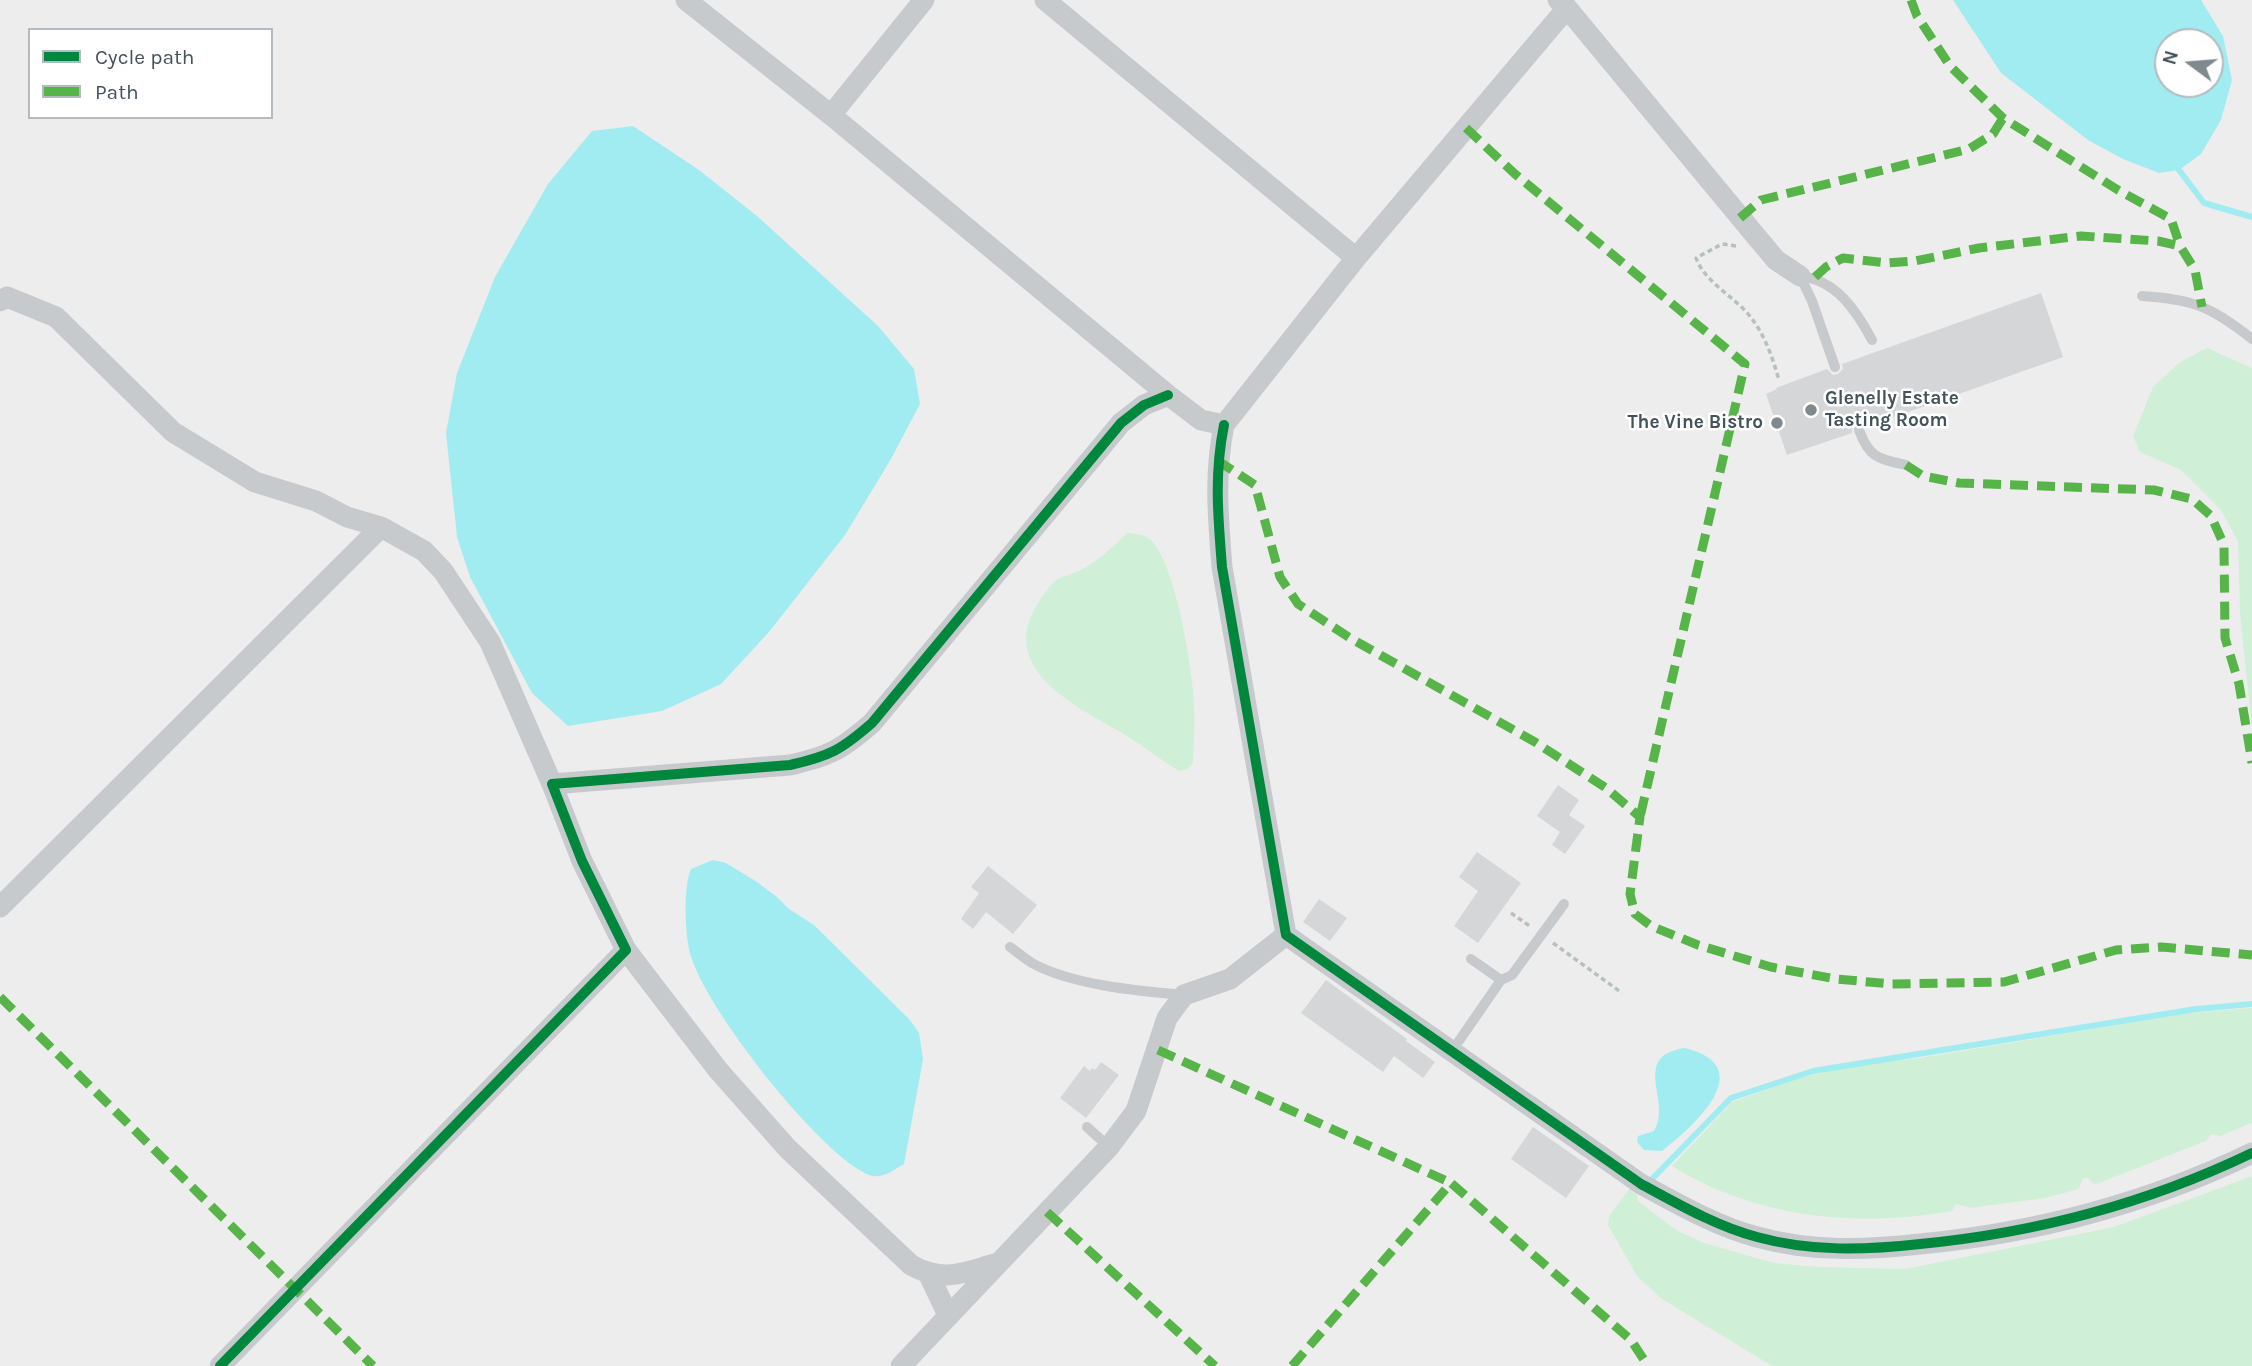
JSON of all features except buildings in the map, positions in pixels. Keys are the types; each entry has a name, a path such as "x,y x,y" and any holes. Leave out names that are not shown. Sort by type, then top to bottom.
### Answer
{"street":[{"path":"686,0 831,115 1168,395 1201,421 1224,425"},
{"path":"831,115 924,0"},
{"path":"1045,0 1356,258"},
{"path":"1800,276 1776,260 1562,4 1224,425 1217,460 1222,567 1286,935 1641,1184 1694,1213 1756,1237 1818,1248 1874,1249 1969,1240 2050,1224 2139,1198 2252,1153"},
{"path":"0,301 7,297 56,317 173,432 255,482 316,500 347,517 382,527 424,551 443,571 490,642 552,784 582,861 626,950 718,1070 788,1149 911,1265 929,1275 950,1276 998,1264"},
{"path":"552,784 790,765 825,757 847,745 872,723 1121,423 1144,405 1168,395"},
{"path":"0,907 382,527"},
{"path":"901,1366 1109,1147 1136,1111 1167,1018 1184,995 1230,979 1286,935"},
{"path":"220,1366 626,950"},
{"path":"929,1275 948,1315"}],"lane":[{"path":"1835,367 1812,301 1800,276 1815,277 1838,292 1858,313 1872,340"},
{"path":"2141,296 2189,301 2227,319 2252,339"},
{"path":"1859,430 1864,444 1878,458 1906,465"},
{"path":"1452,1051 1501,980 1512,975 1564,904"},
{"path":"1010,947 1032,963 1072,978 1138,991 1184,995"},
{"path":"1471,959 1501,980"},
{"path":"1087,1128 1109,1147"}],"path":[{"path":"1722,244 1696,258 1701,270 1747,313 1764,336 1779,380"},
{"path":"1511,913 1536,931"},
{"path":"1549,940 1622,993"}],"green space":[{"path":"2207,348 2252,368 2252,728 2240,613 2238,542 2221,510 2181,470 2140,452 2133,436 2153,387 2180,362"},
{"path":"1127,533 1144,536 1152,541 1161,554 1175,594 1186,642 1194,702 1193,762 1188,769 1179,771 1072,703 1037,672 1028,653 1027,632 1034,609 1053,583 1092,563"},
{"path":"2252,1008 2252,1123 2220,1136 2211,1134 2206,1141 2099,1183 2094,1184 2088,1178 2083,1178 2079,1189 2045,1198 1970,1208 1956,1204 1952,1211 1916,1216 1843,1218 1772,1208 1704,1184 1672,1166 1732,1102 1796,1079 1852,1065 1920,1058 2188,1013"},
{"path":"2252,1176 2252,1366 1772,1366 1662,1299 1637,1276 1608,1225 1609,1216 1630,1188 1636,1192 1638,1201 1676,1230 1704,1243 1774,1263 1905,1269 2114,1227"}],"water":[{"path":"1953,0 2201,0 2218,28 2154,28 2154,98 2224,98 2224,41 2232,80 2221,120 2201,154 2179,170 2159,173 2123,159 2088,140 2001,73"},
{"path":"633,126 699,170 757,216 878,326 914,369 920,404 891,459 845,535 769,632 721,684 662,711 568,726 532,693 470,577 457,537 446,433 457,373 495,277 548,184 592,131"},
{"path":"713,860 726,863 757,882 789,909 814,925 910,1020 919,1033 923,1059 904,1164 887,1174 874,1176 848,1162 794,1110 739,1041 717,1007 699,977 690,953 686,910 691,869"},
{"path":"1685,1048 1707,1057 1718,1069 1719,1083 1714,1098 1703,1113 1662,1151 1644,1150 1637,1142 1638,1136 1654,1131 1658,1119 1656,1070 1659,1060 1668,1053"}],"waterway":[{"path":"2179,170 2204,203 2252,217"},
{"path":"1652,1179 1731,1098 1813,1071 2196,1009 2252,1004"}],"marked path":[{"path":"1911,0 1917,16 1950,66 2003,118 2118,190 2171,219 2180,246"},
{"path":"1740,218 1761,200 1969,149 1993,134 2003,118"},
{"path":"1466,128 1515,174 1745,364 1640,817"},
{"path":"1815,277 1843,258 1887,263 1915,261 1979,248 2081,236 2158,241 2180,246 2195,270 2202,307"},
{"path":"1217,460 1255,485 1280,577 1298,604 1350,638 1535,742 1606,788 1640,817 1630,894 1635,914 1651,926 1698,945 1771,967 1836,979 1892,984 2004,982 2116,950 2161,947 2252,955"},
{"path":"1906,465 1923,476 1959,483 2154,490 2192,499 2211,516 2224,545 2225,638 2239,684 2252,763"},
{"path":"0,997 373,1366"},
{"path":"1158,1050 1451,1183"},
{"path":"1292,1366 1451,1183 1631,1340 1648,1366"},
{"path":"1047,1212 1215,1366"}],"cycle path":[{"path":"220,1366 626,950 582,861 552,784 790,765 825,755 843,746 872,723 1121,423 1144,405 1168,395"},
{"path":"1224,425 1218,478 1222,567 1286,935 1641,1184 1712,1221 1777,1242 1818,1247 1879,1248 2006,1232 2048,1224 2132,1201 2213,1171 2252,1153"}],"place":[{"name":"Glenelly Estate Tasting Room","path":"1811,410"},
{"name":"The Vine Bistro","path":"1777,423"}]}
